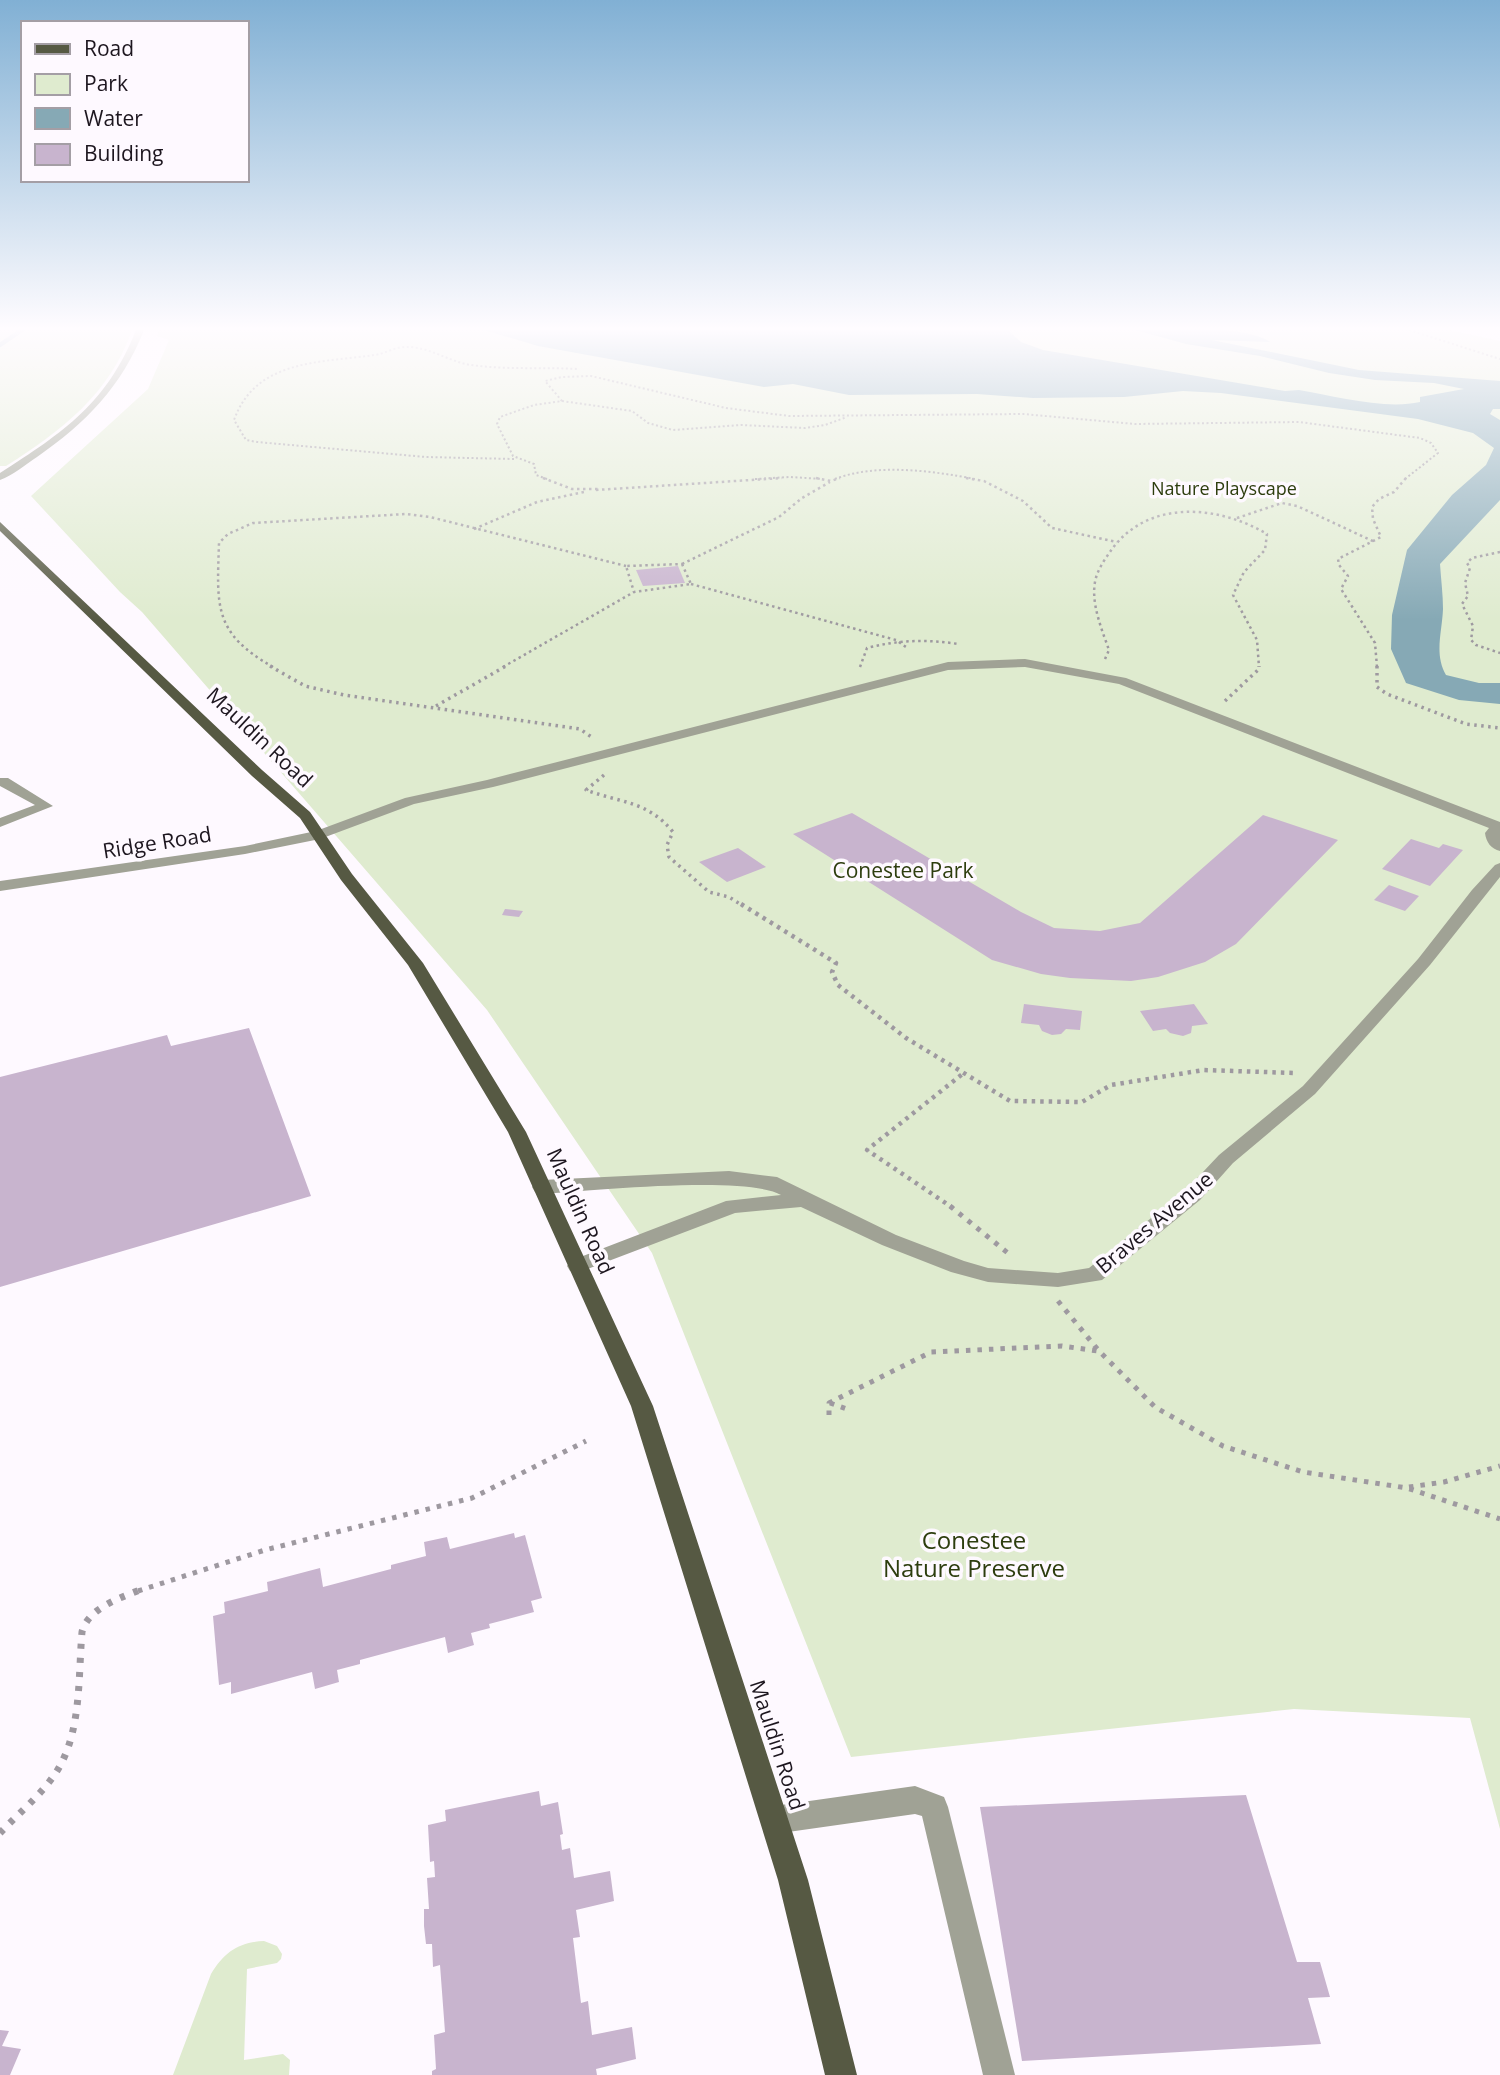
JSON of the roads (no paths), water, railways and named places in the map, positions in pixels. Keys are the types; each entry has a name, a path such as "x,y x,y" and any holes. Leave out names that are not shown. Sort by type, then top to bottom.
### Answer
{"main road":[{"name":"Mauldin Road","path":"0,525 257,773 305,815 346,877 415,963 511,1122 642,1406 793,1880 841,2075"}],"street":[{"path":"0,477 48,446 70,427"},
{"name":"Ridge Road","path":"0,886 245,850 320,835 410,801 948,666 1025,663 1122,681 1499,827"},
{"path":"0,782 3,781 46,806 0,823"},
{"path":"1499,827 1492,833 1493,840 1500,847"},
{"name":"Braves Avenue","path":"542,1187 729,1178 777,1184 803,1200 889,1240 958,1268 988,1275 1058,1280 1095,1275 1193,1195 1255,1134 1309,1090 1424,962 1477,893 1500,868"},
{"name":"Braves Avenue","path":"578,1266 733,1206 803,1200"},
{"path":"774,1820 915,1800 934,1807 999,2075"}],"water":[{"path":"1449,427 1500,427 1500,500 1440,564 1443,609 1440,659 1446,675 1479,683 1500,683 1500,704 1459,700 1406,683 1391,649 1392,615 1407,550 1452,495 1486,465 1494,448 1473,433"}],"park label":[{"name":"Nature Playscape","path":"1224,488"},
{"name":"Conestee Park","path":"903,870"},
{"name":"Conestee Nature Preserve","path":"974,1553"}]}
